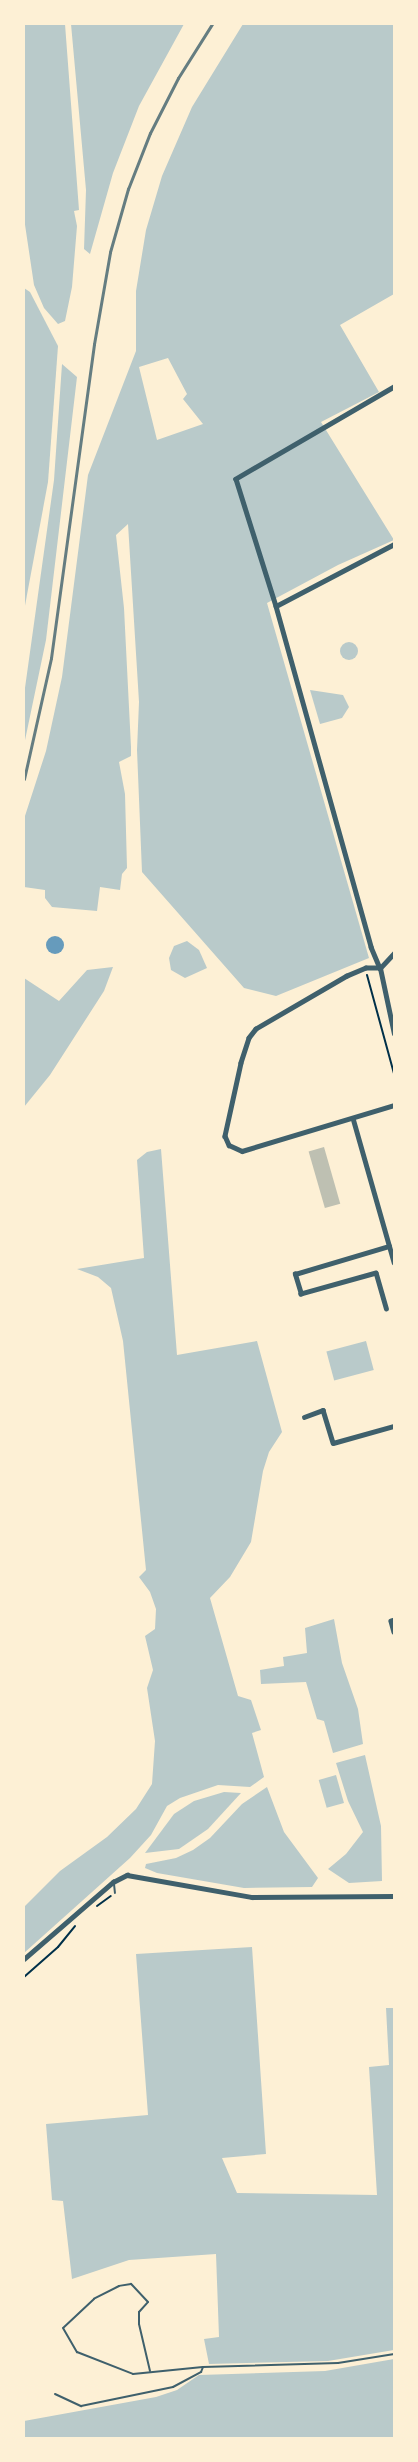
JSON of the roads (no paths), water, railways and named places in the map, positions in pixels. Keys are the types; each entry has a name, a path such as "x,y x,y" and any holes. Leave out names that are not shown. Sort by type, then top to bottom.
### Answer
{"street":[{"path":"394,387 236,479 276,606 371,947 380,968 394,1034"},
{"path":"276,606 394,544"},
{"path":"394,953 380,968 370,968 347,976 264,1022 249,1038 225,1136 229,1145 242,1151 394,1105"},
{"path":"353,1118 394,1262"},
{"path":"386,1309 376,1273 301,1294 296,1274 389,1246"},
{"path":"304,1417 323,1410 333,1443 394,1426"},
{"path":"394,1620 391,1621 394,1632"},
{"path":"24,1959 113,1882 127,1874 252,1897 394,1896"}],"lane":[{"path":"113,1882 114,1892"},
{"path":"150,2371 139,2324 139,2312 148,2302 131,2284 119,2286 94,2299 62,2328 77,2352 133,2374 203,2367 338,2363 394,2354"},
{"path":"56,2394 81,2406 173,2388 201,2372 203,2367"}],"water":[{"path":"55,936 62,938 64,945 62,952 55,954 48,952 46,945 48,938"}],"railway":[{"path":"24,779 51,658 94,344 110,252 128,189 150,133 178,78 212,24"}]}
